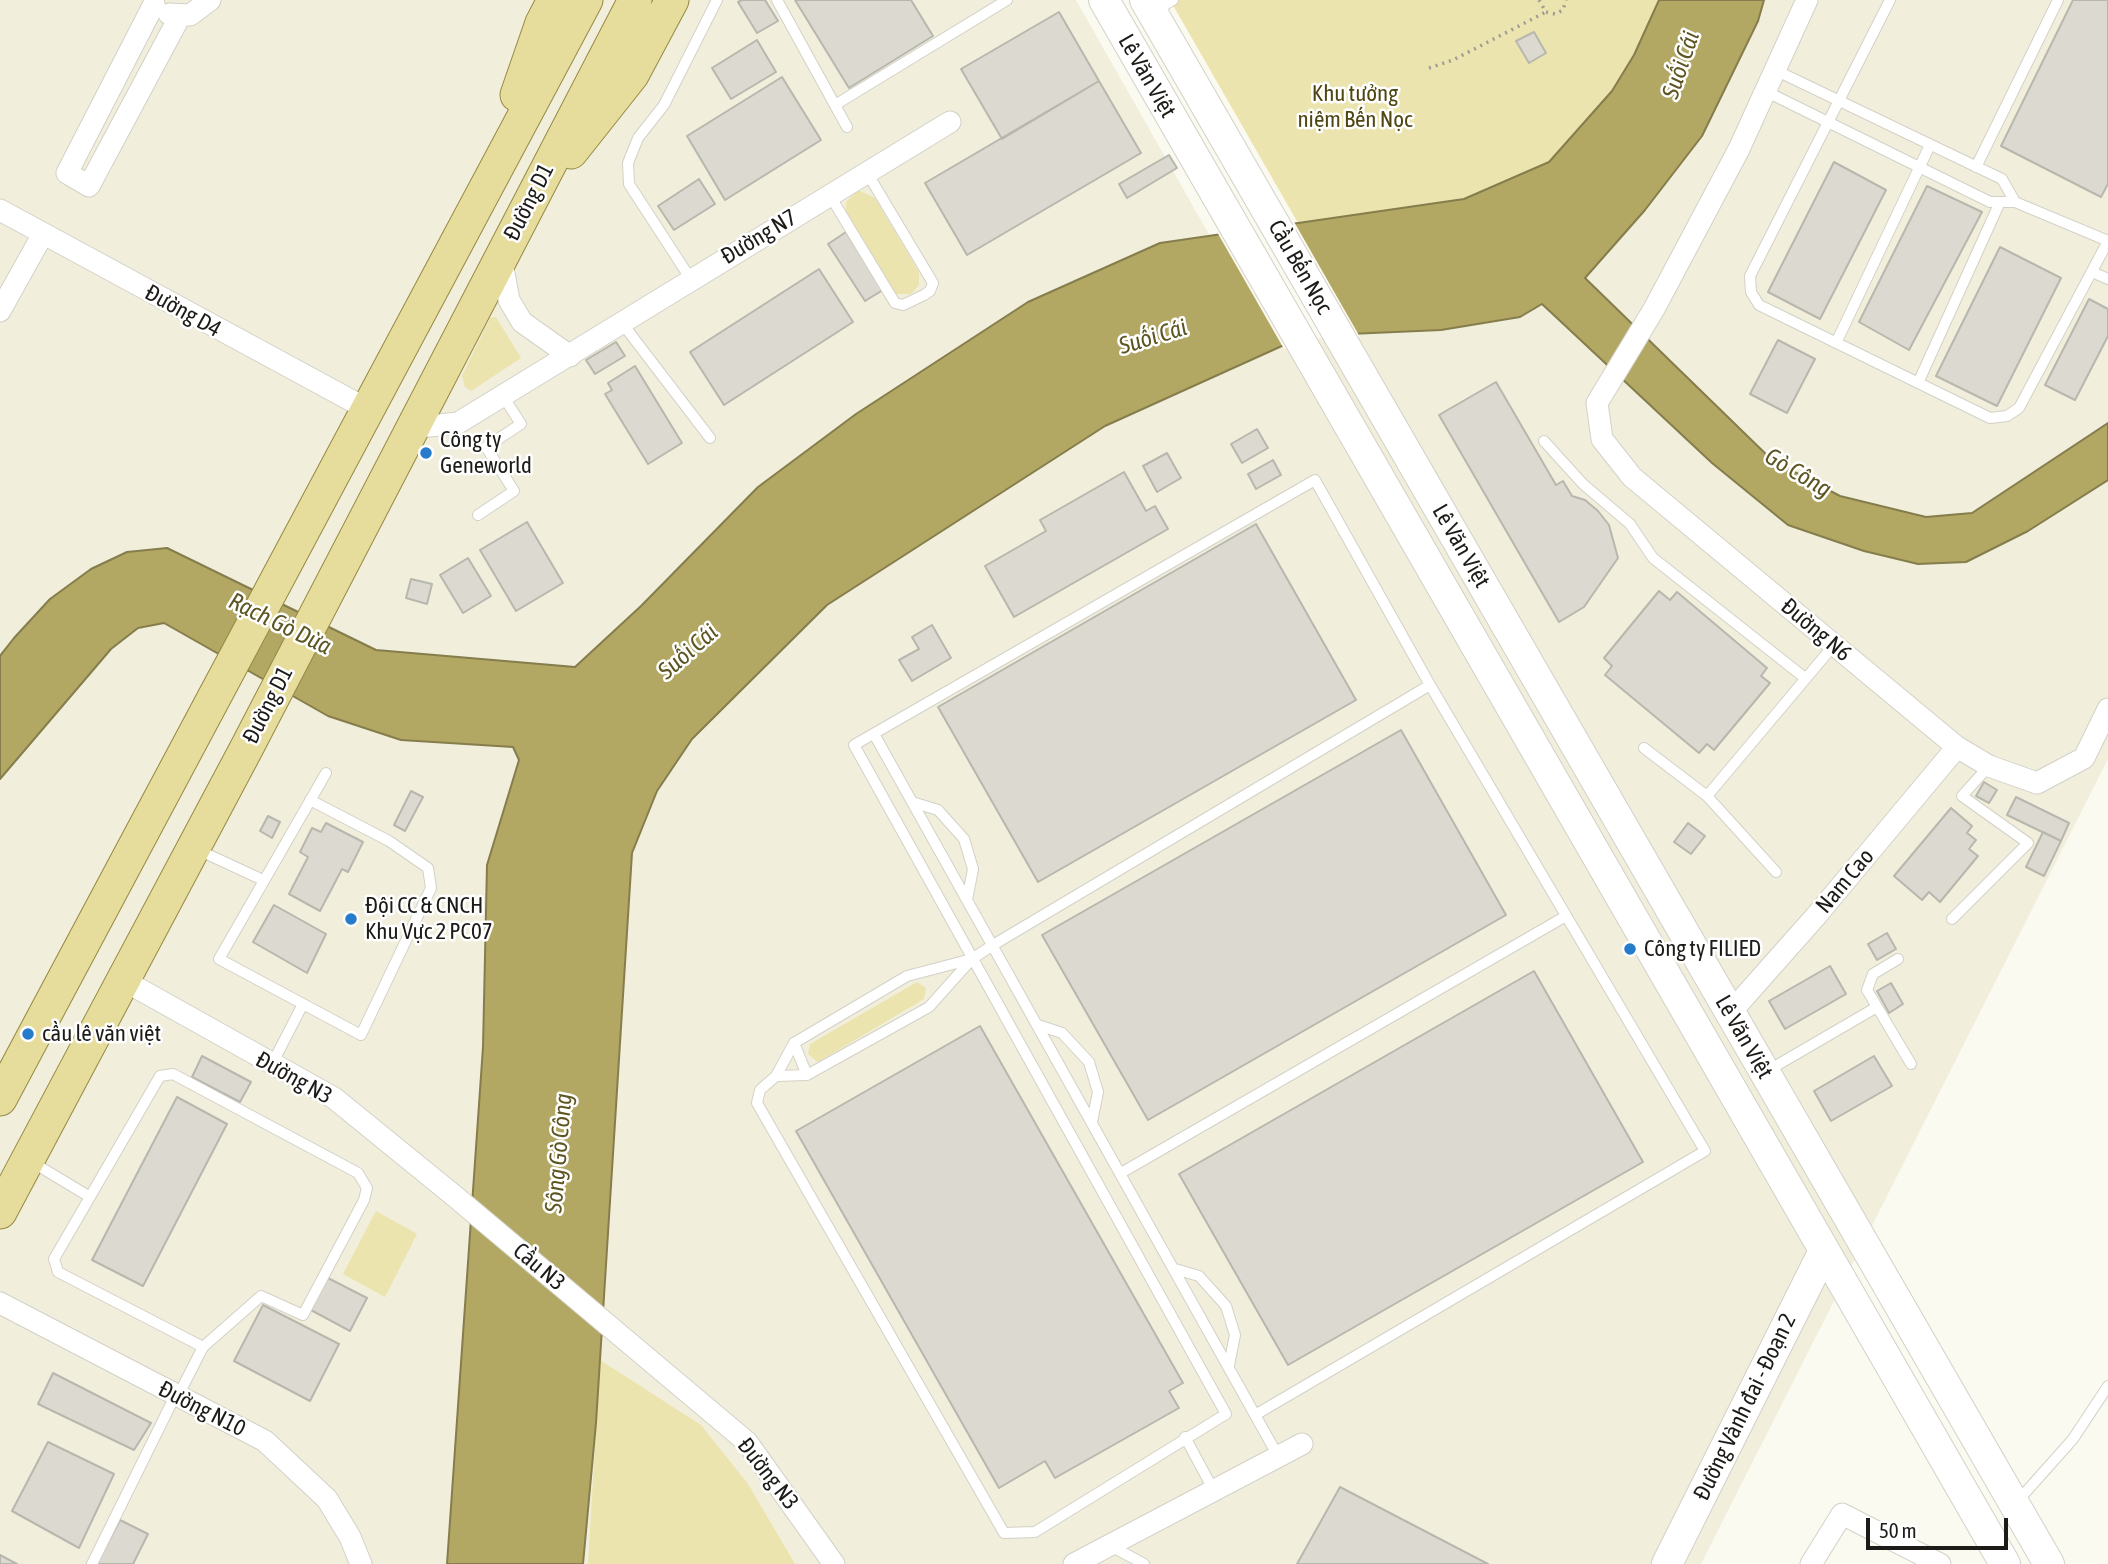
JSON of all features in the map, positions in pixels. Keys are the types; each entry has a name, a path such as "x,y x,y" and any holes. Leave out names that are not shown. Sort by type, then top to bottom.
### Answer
{"main road":[{"path":"486,187 542,23 554,0"},
{"name":"Đường D1","path":"0,1065 293,539 321,500 586,0"},
{"name":"Đường D1","path":"0,1212 245,751 410,428 457,346 635,0"},
{"path":"528,206 632,75 672,0"},
{"name":"Lê Văn Việt","path":"1104,0 1212,188"},
{"path":"1121,30 1157,4"},
{"name":"Lê Văn Việt","path":"1157,4 1243,170"},
{"name":"Cầu Bến Nọc","path":"1243,170 1356,365"},
{"name":"Cầu Bến Nọc","path":"1212,188 1324,384"},
{"name":"Lê Văn Việt","path":"1356,365 2049,1564"},
{"name":"Lê Văn Việt","path":"1324,384 2005,1564"},
{"name":"Đường D1","path":"0,1099 195,719"},
{"path":"1706,1046 1730,1013"},
{"name":"Đường Vành đai - Đoạn 2","path":"1667,1564 1824,1251"}],"street":[{"path":"180,16 89,186 67,173 152,2 170,15 180,16 199,11 210,0"},
{"path":"1765,91 1807,0"},
{"name":"Đường N6","path":"1765,91 1739,149 1654,309 1597,403 1602,439 1632,477 1957,747 1989,766 2037,783 2084,758 2108,709"},
{"name":"Đường N7","path":"410,428 458,423 570,356 690,278 950,122"},
{"name":"Đường D4","path":"0,211 367,409"},
{"path":"0,311 43,234"},
{"path":"501,257 509,300 522,322 570,356"},
{"name":"Nam Cao","path":"1730,1013 1816,916 1957,747"},
{"name":"Đường N3","path":"123,980 271,1066 334,1098 452,1194"},
{"name":"Cầu N3","path":"452,1194 626,1339"},
{"name":"Đường N10","path":"0,1303 265,1441 327,1499 350,1537 360,1564"},
{"name":"Đường N3","path":"626,1339 747,1442 834,1564"},
{"path":"1074,1564 1302,1444"},
{"path":"1811,1564 1842,1514 1940,1564"}],"lane":[{"path":"690,278 629,184 628,163 638,138 664,106 717,0"},
{"path":"777,0 847,127"},
{"path":"835,105 1007,0"},
{"path":"1765,91 1828,122 1920,167 1990,202 2015,201 2108,241 2019,408 2007,416 1990,418 1759,305 1751,292 1750,276 1828,122 1839,101 1890,0"},
{"path":"1976,167 2058,0"},
{"path":"1775,70 2002,179 2015,201"},
{"path":"1836,343 1930,145"},
{"path":"829,194 895,303 903,305 924,295 930,291 933,282 866,171"},
{"path":"1918,383 2000,202"},
{"path":"2092,272 2108,279"},
{"path":"622,323 710,438"},
{"path":"478,515 514,491 486,447 521,424 503,396"},
{"path":"1544,441 1583,484 1630,524 1653,558 1805,678"},
{"path":"972,959 907,976 794,1043 776,1076 760,1090 757,1103 1004,1533 1035,1532 1226,1414 853,745 1315,480 1430,685 1705,1150 1255,1415"},
{"path":"1707,796 1834,645"},
{"path":"776,1076 807,1075 929,1007 972,959 993,945 1430,685"},
{"path":"874,734 1278,1456"},
{"path":"1644,748 1707,796 1776,872"},
{"path":"1952,919 2028,843 1962,796 1989,766"},
{"path":"310,800 389,841 428,868 431,888 361,1035 219,959 310,800 326,773"},
{"path":"912,803 937,810 964,839 973,869 967,900"},
{"path":"193,848 264,880"},
{"path":"1121,1173 1566,916"},
{"path":"1898,959 1870,979 1867,990 1911,1064"},
{"path":"271,1066 303,1004"},
{"path":"1764,1072 1877,1007"},
{"path":"1038,1025 1062,1033 1089,1062 1098,1092 1092,1122"},
{"path":"794,1043 807,1075"},
{"path":"92,1564 203,1347 261,1296 303,1315 364,1200 367,1188 358,1173 173,1074 160,1076 54,1259 58,1272 203,1347"},
{"path":"27,1159 90,1197"},
{"path":"1175,1269 1199,1276 1226,1306 1235,1335 1229,1365"},
{"path":"2014,1505 2073,1439 2108,1386"},
{"path":"1185,1437 1214,1491"},
{"path":"1109,1545 1142,1563"}],"path":[{"path":"1539,0 1546,12"},
{"path":"1429,68 1453,60 1546,12 1563,10 1566,0"}],"shaded area":[{"path":"0,0 1076,0 1274,349 1304,336 1440,330 1520,317 1585,278 1702,136 1758,21 1764,0 2108,0 2108,759 1701,1564 0,1564"}],"green space":[{"name":"Khu tưởng niệm Bến Nọc","path":"1170,0 1659,0 1634,55 1612,91 1549,162 1464,199 1298,223"},
{"path":"858,190 875,198 919,272 919,285 911,294 894,294 846,213 846,202"},
{"path":"496,317 521,358 471,391 465,387 462,376 490,318"},
{"path":"917,982 926,988 924,999 818,1062 808,1054 810,1044"},
{"path":"376,1211 417,1234 385,1297 343,1274"},
{"path":"600,1360 701,1425 748,1484 795,1564 588,1564"}],"water":[{"path":"1659,0 1764,0 1758,21 1702,136 1645,210 1585,278 1772,460 1840,496 1926,517 1972,513 2108,423 2108,480 2028,531 1966,562 1918,564 1864,551 1788,525 1712,463 1542,304 1520,317 1441,330 1304,336 1105,426 827,605 692,739 657,791 632,853 596,1423 583,1564 447,1564 483,1047 487,865 519,760 513,747 401,740 328,716 164,623 138,628 111,649 0,779 0,656 50,599 91,569 127,552 167,548 376,650 575,667 641,606 758,487 856,414 1028,302 1160,243 1464,199 1549,162 1612,91 1634,55"}],"pier":[{"path":"1293,220 1360,337 1305,339 1284,349 1217,232"}],"building":[{"path":"765,0 778,21 757,33 738,2"},
{"path":"795,0 911,0 933,36 849,88"},
{"path":"2073,0 2108,0 2108,184 2101,197 2001,146"},
{"path":"1059,12 1099,81 1002,139 961,69"},
{"path":"1534,32 1546,53 1529,63 1516,41"},
{"path":"757,40 776,72 731,99 712,68"},
{"path":"782,77 821,140 725,200 687,136"},
{"path":"1099,81 1141,153 967,255 925,183"},
{"path":"1169,155 1177,168 1127,198 1119,184"},
{"path":"1834,162 1886,190 1820,319 1768,292"},
{"path":"699,179 715,204 674,230 658,206"},
{"path":"1927,186 1982,212 1909,350 1859,322"},
{"path":"846,232 883,290 865,301 828,244"},
{"path":"2000,247 2061,278 1997,406 1936,376"},
{"path":"819,269 853,322 724,405 690,352"},
{"path":"2089,299 2108,309 2108,336 2075,400 2045,385"},
{"path":"1778,340 1815,359 1787,413 1750,394"},
{"path":"616,342 625,356 595,374 586,360"},
{"path":"635,366 682,443 648,464 605,394 612,390 608,383"},
{"path":"1496,382 1556,485 1563,481 1572,496 1585,500 1609,525 1618,558 1584,607 1559,622 1439,415"},
{"path":"1257,429 1268,448 1242,463 1231,444"},
{"path":"1167,453 1181,478 1157,492 1143,466"},
{"path":"1273,460 1281,475 1256,489 1248,474"},
{"path":"1124,472 1146,511 1155,506 1168,529 1014,617 985,566 1046,531 1040,520"},
{"path":"527,522 563,583 516,611 480,550"},
{"path":"1256,524 1356,700 1038,882 938,707"},
{"path":"468,558 491,596 463,613 440,575"},
{"path":"411,579 432,584 427,604 406,598"},
{"path":"1659,591 1670,600 1677,592 1767,668 1761,676 1770,683 1714,750 1707,744 1699,753 1605,675 1612,666 1604,658"},
{"path":"932,625 951,658 912,681 899,660 919,649 912,637"},
{"path":"1401,730 1506,915 1148,1120 1042,935"},
{"path":"1984,782 1997,790 1989,803 1976,796"},
{"path":"411,791 423,797 405,831 394,825"},
{"path":"2016,797 2069,823 2061,841 2007,815"},
{"path":"1951,808 1972,826 1967,833 1976,840 1969,849 1978,856 1940,902 1929,892 1922,900 1894,876"},
{"path":"268,816 280,822 272,838 260,831"},
{"path":"326,823 363,842 348,872 342,869 320,911 289,894 308,857 300,852 312,828 321,832"},
{"path":"1688,823 1705,836 1691,854 1674,842"},
{"path":"2043,832 2061,841 2044,876 2026,867"},
{"path":"274,905 326,934 307,973 253,942"},
{"path":"1887,933 1896,949 1877,960 1868,944"},
{"path":"1830,966 1846,994 1785,1029 1769,1001"},
{"path":"1534,971 1643,1162 1288,1365 1179,1174"},
{"path":"1891,983 1903,1004 1889,1013 1877,991"},
{"path":"980,1026 1183,1383 1169,1391 1179,1408 1055,1478 1045,1461 999,1488 796,1131"},
{"path":"202,1056 251,1082 240,1102 192,1077"},
{"path":"1874,1056 1892,1086 1831,1121 1814,1091"},
{"path":"177,1097 227,1124 143,1286 92,1260"},
{"path":"326,1277 367,1298 350,1331 309,1309"},
{"path":"263,1305 339,1344 310,1401 234,1361"},
{"path":"53,1373 151,1423 134,1450 38,1404"},
{"path":"48,1442 114,1474 79,1548 12,1511"},
{"path":"1340,1487 1488,1564 1297,1564"},
{"path":"120,1520 148,1534 133,1564 97,1564"},
{"path":"0,1555 17,1564 0,1564"}],"place":[{"name":"Công ty Geneworld","path":"426,453"},
{"name":"Đội CC & CNCH Khu Vực 2 PC07","path":"351,919"},
{"name":"Công ty FILIED","path":"1630,949"},
{"name":"cầu lê văn việt","path":"28,1034"}],"water label":[{"name":"Suối Cái","path":"1681,65"},
{"name":"Suối Cái","path":"1153,337"},
{"name":"Gò Công","path":"1798,473"},
{"name":"Rạch Gò Dừa","path":"280,624"},
{"name":"Suối Cái","path":"688,652"},
{"name":"Sông Gò Công","path":"559,1153"}]}
